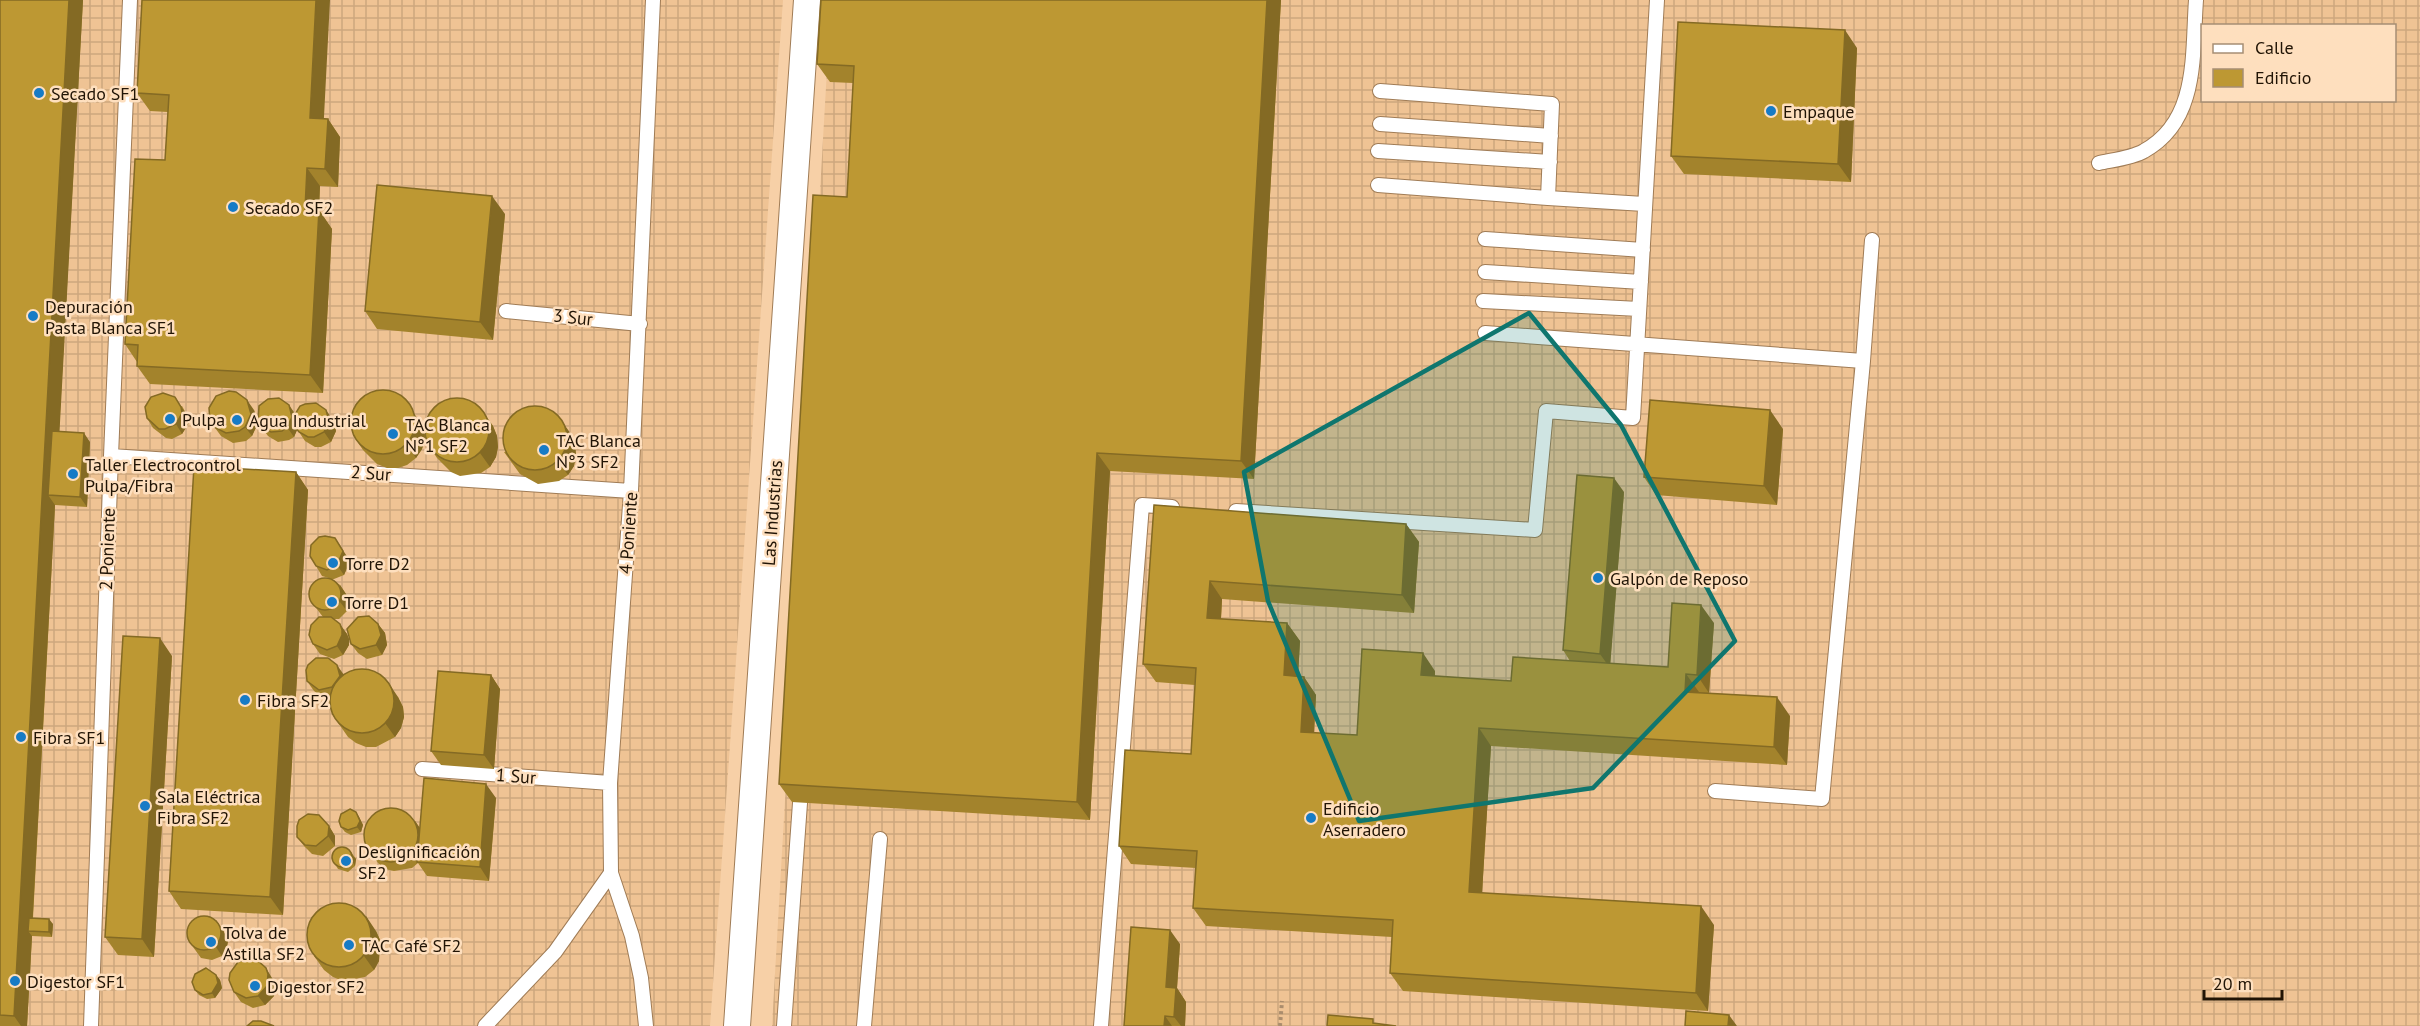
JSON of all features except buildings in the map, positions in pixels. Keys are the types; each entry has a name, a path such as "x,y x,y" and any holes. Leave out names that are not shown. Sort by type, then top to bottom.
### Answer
{"street":[{"name":"Las Industrias","path":"737,1026 807,0"}],"lane":[{"name":"2 Poniente","path":"91,1026 130,0"},
{"name":"4 Poniente","path":"646,1026 641,978 632,936 611,873 610,783 631,491 653,0"},
{"path":"1225,511 1535,530 1546,411 1633,418 1657,0"},
{"path":"2099,163 2143,152 2167,135 2190,92 2196,0"},
{"path":"1380,91 1552,104 1548,198"},
{"path":"1380,124 1551,135"},
{"path":"1378,151 1550,162"},
{"path":"1378,185 1644,204"},
{"path":"1485,239 1643,250"},
{"path":"1715,791 1822,799 1863,362 1872,240"},
{"path":"1485,272 1641,282"},
{"path":"1484,301 1639,309"},
{"name":"3 Sur","path":"506,311 640,324"},
{"path":"1485,333 1863,362"},
{"name":"2 Sur","path":"111,456 631,491"},
{"path":"1101,1026 1142,505 1189,508"},
{"name":"1 Sur","path":"422,770 610,783"},
{"path":"784,1026 801,803"},
{"path":"864,1026 880,838"},
{"path":"485,1026 555,952 611,873"}],"path":[{"path":"1280,1026 1282,1001"}],"highlighted area":[{"path":"1529,313 1621,425 1735,641 1593,788 1359,821 1268,601 1244,472"}],"shaded area":[{"path":"0,0 783,0 710,1026 0,1026"},
{"path":"831,0 2420,0 2420,1026 772,1026"}],"place":[{"name":"Secado SF1","path":"39,93"},
{"name":"Empaque","path":"1771,111"},
{"name":"Secado SF2","path":"233,207"},
{"name":"Depuración Pasta Blanca SF1","path":"33,316"},
{"name":"Pulpa","path":"170,419"},
{"name":"Agua Industrial","path":"237,420"},
{"name":"TAC Blanca N°1 SF2","path":"393,434"},
{"name":"TAC Blanca N°3 SF2","path":"544,450"},
{"name":"Taller Electrocontrol Pulpa/Fibra","path":"73,474"},
{"name":"Torre D2","path":"333,563"},
{"name":"Galpón de Reposo","path":"1598,578"},
{"name":"Torre D1","path":"332,602"},
{"name":"Fibra SF2","path":"245,700"},
{"name":"Fibra SF1","path":"21,737"},
{"name":"Sala Eléctrica Fibra SF2","path":"145,806"},
{"name":"Edificio Aserradero","path":"1311,818"},
{"name":"Deslignificación SF2","path":"346,861"},
{"name":"Tolva de Astilla SF2","path":"211,942"},
{"name":"TAC Café SF2","path":"349,945"},
{"name":"Digestor SF1","path":"15,981"},
{"name":"Digestor SF2","path":"255,986"}]}
